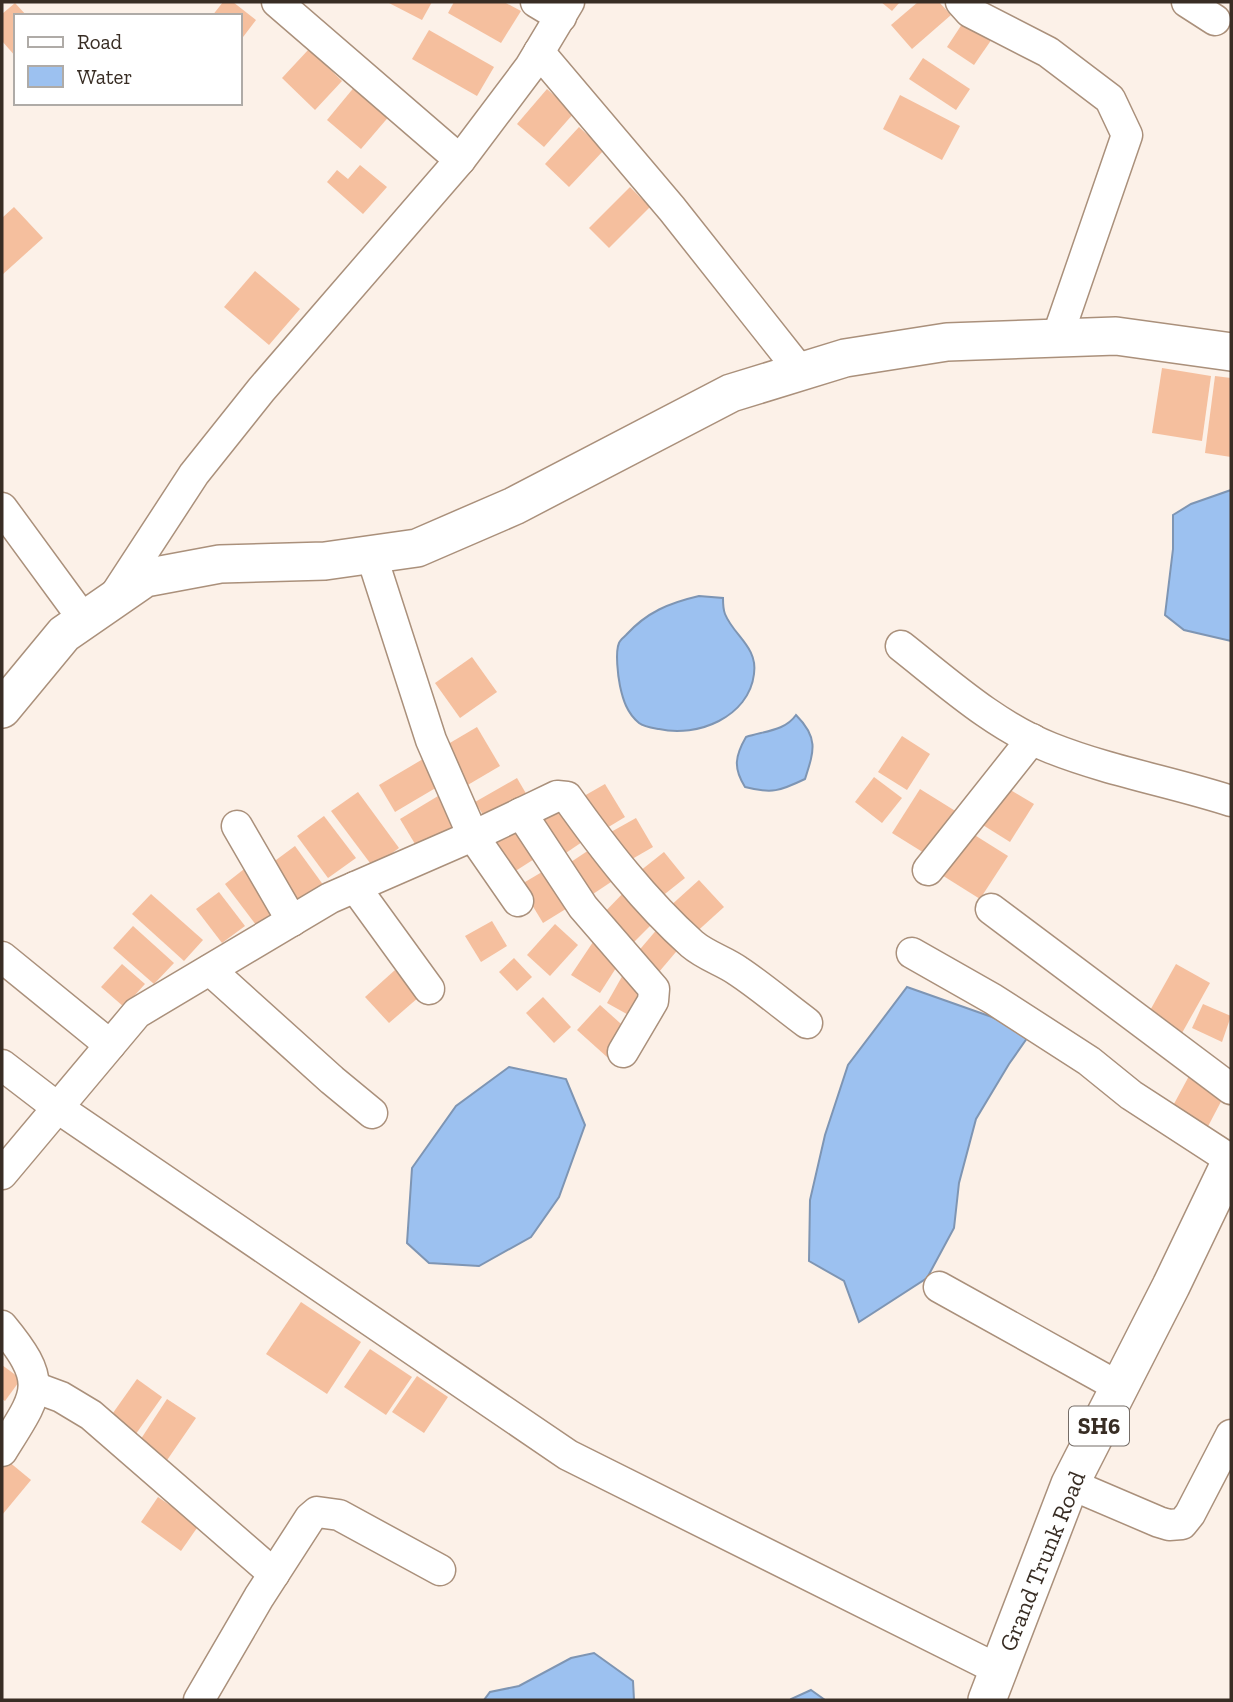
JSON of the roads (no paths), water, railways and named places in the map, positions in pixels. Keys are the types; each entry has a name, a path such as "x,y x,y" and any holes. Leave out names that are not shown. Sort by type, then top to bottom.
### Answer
{"main road":[{"path":"2,709 64,634 145,578 220,564 325,561 417,548 514,506 731,393 845,358 947,342 1116,336 1231,352"},
{"name":"Grand Trunk Road","path":"993,1685 1070,1484 1231,1161"}],"street":[{"path":"277,2 460,160"},
{"path":"961,2 970,12 1048,52 1110,99 1127,135 1057,338"},
{"path":"1187,2 1215,20"},
{"path":"2,508 97,612 131,574 194,474 261,390 460,160 539,52 556,7"},
{"path":"539,52 672,209 801,372"},
{"path":"371,555 430,740 473,836 518,901"},
{"path":"901,646 998,721 1049,748 1231,802"},
{"path":"928,870 1032,739"},
{"path":"2,1174 136,1013 330,898 473,836 556,796 567,797 603,849 693,945 736,969 807,1023"},
{"path":"521,813 583,907 654,989 653,1001 623,1052"},
{"path":"237,826 292,921"},
{"path":"355,887 429,989"},
{"path":"991,909 1196,1065 1231,1088"},
{"path":"912,953 993,999 1089,1061 1132,1094 1231,1161"},
{"path":"2,957 110,1045"},
{"path":"210,970 372,1113"},
{"path":"2,1065 58,1108 568,1455 993,1685"},
{"path":"939,1287 1119,1387"},
{"path":"2,1326 20,1349 34,1380 32,1402 2,1451"},
{"path":"34,1387 61,1397 91,1415 274,1574"},
{"path":"1070,1484 1159,1522 1175,1526 1182,1524 1190,1514 1231,1434"},
{"path":"199,1700 274,1574 310,1518 317,1512 339,1515 439,1570"}],"water":[{"path":"1231,490 1231,641 1184,630 1165,615 1173,549 1173,515 1191,504"},
{"path":"699,596 723,598 723,608 729,622 752,656 754,674 750,689 732,713 704,727 674,731 643,725 631,715 623,696 617,664 619,643 650,614 668,605"},
{"path":"796,715 808,731 813,745 805,779 776,790 745,787 737,762 746,737 780,727"},
{"path":"907,987 992,1017 1030,1034 976,1119 959,1183 954,1228 927,1278 859,1322 844,1281 809,1261 810,1200 825,1135 848,1065"},
{"path":"509,1067 566,1079 585,1125 559,1197 531,1237 479,1266 429,1263 407,1243 412,1168 456,1106"},
{"path":"594,1653 633,1681 634,1700 484,1700 490,1692 519,1686 571,1658"},
{"path":"811,1690 825,1700 790,1700 791,1699"}]}
